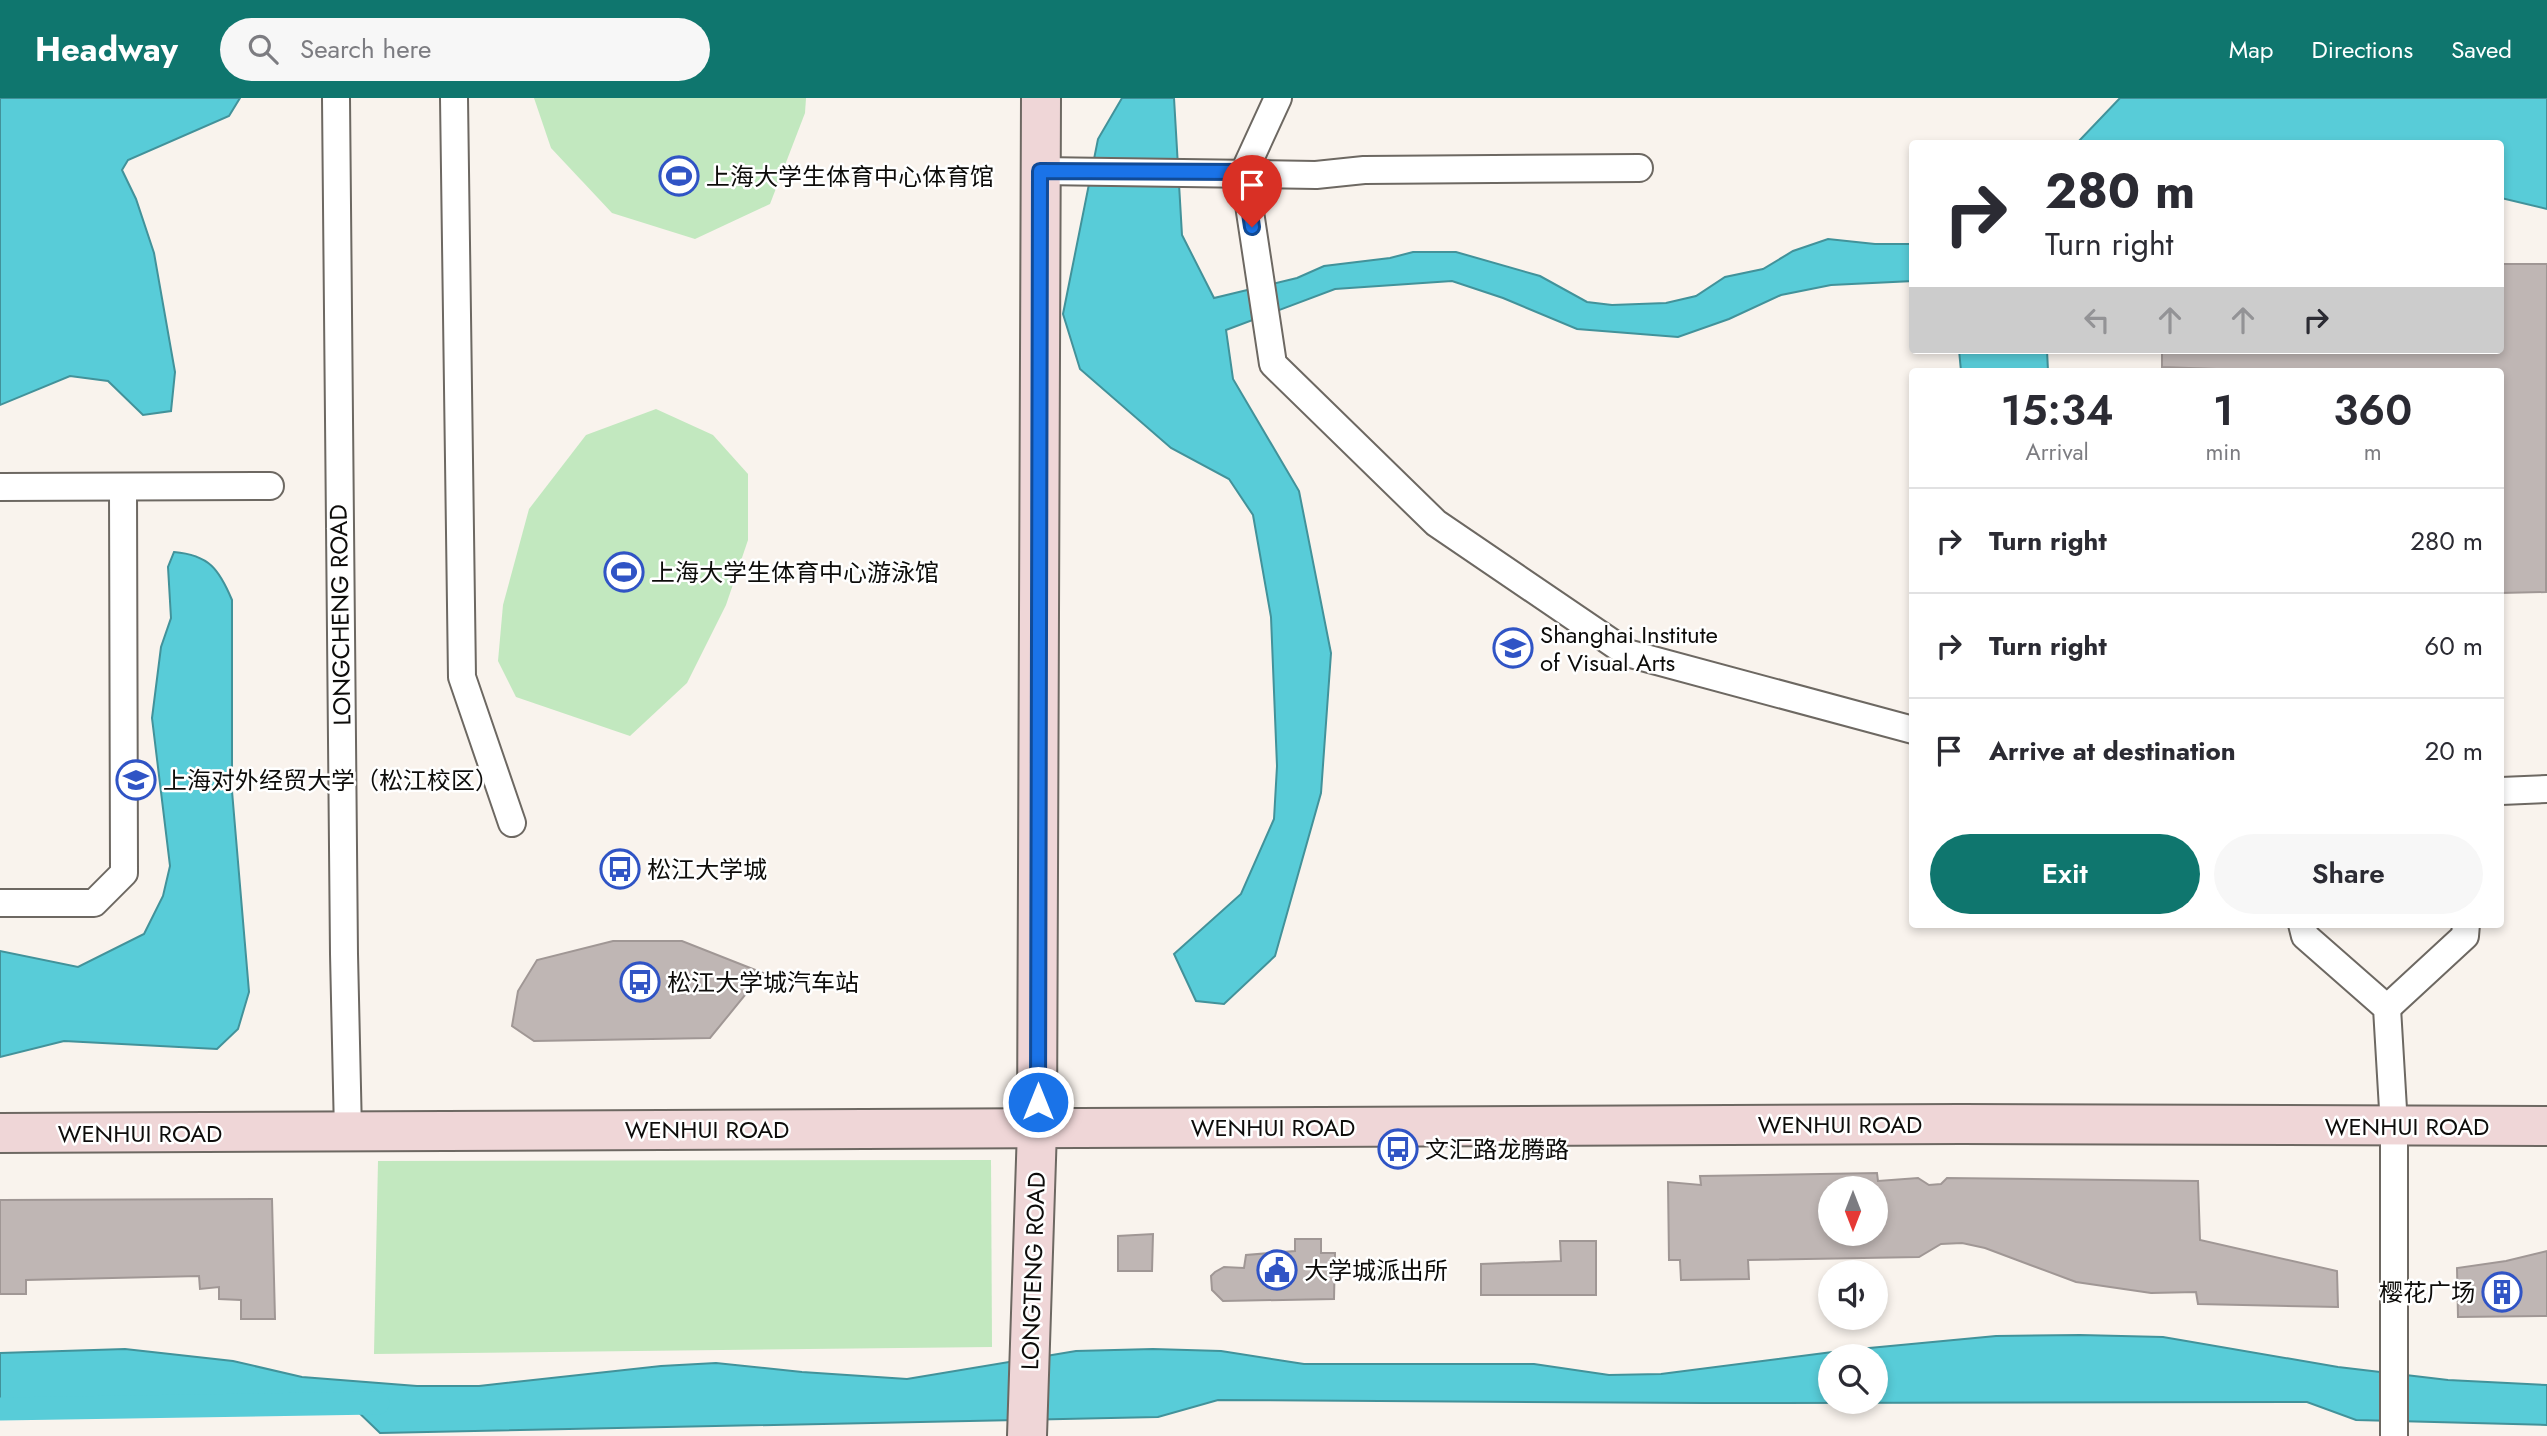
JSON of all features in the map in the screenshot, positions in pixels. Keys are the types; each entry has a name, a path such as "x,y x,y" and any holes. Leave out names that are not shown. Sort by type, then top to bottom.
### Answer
{"main road":[{"name":"LONGTENG ROAD","path":"1027,1432 1037,1129 1041,98"},
{"name":"WENHUI ROAD","path":"0,1133 1947,1124 2547,1126"}],"street":[{"name":"LONGCHENG ROAD","path":"336,98 343,931 348,1132"},
{"path":"454,98 462,677 512,823"},
{"path":"1278,98 1244,172 1273,364 1436,523 1627,653 1909,729"},
{"path":"1040,171 1317,175 1364,170 1639,168"},
{"path":"0,904 94,903 124,873 123,486"},
{"path":"0,487 270,486"},
{"path":"2504,791 2547,789"},
{"path":"2303,928 2305,936 2387,1008 2393,1126 2393,1436"},
{"path":"2387,1008 2465,936 2466,928"}],"green space":[{"name":"上海大学生体育中心体育馆","path":"534,98 806,98 805,113 770,204 695,239 612,213 551,148"},
{"name":"上海大学生体育中心游泳馆","path":"656,409 713,435 748,474 748,540 726,605 687,683 630,736 516,697 498,661 503,605 529,509 586,435"},
{"path":"991,1160 992,1347 374,1354 378,1161"}],"water":[{"path":"0,98 240,98 229,116 128,160 122,170 136,199 154,253 175,372 171,411 143,415 108,381 70,376 0,405"},
{"path":"1122,98 1174,98 1182,235 1214,298 1297,278 1324,266 1390,258 1413,252 1456,252 1540,276 1587,302 1612,305 1666,303 1696,296 1725,277 1763,269 1793,251 1828,239 1909,244 1909,281 1831,285 1781,295 1729,319 1678,337 1577,329 1503,298 1452,281 1335,289 1226,330 1233,379 1299,491 1331,653 1321,793 1275,956 1224,1004 1196,1001 1174,954 1241,894 1274,819 1277,766 1271,617 1253,515 1229,479 1171,448 1080,369 1063,314 1098,139"},
{"path":"2120,98 2547,98 2547,209 2504,199 2504,140 2080,140"},
{"path":"1959,354 2047,354 2048,368 1961,368"},
{"path":"174,552 204,560 217,572 232,600 232,791 249,992 238,1029 217,1049 64,1041 0,1057 0,951 78,967 144,934 163,896 170,866 152,718 161,647 171,618 168,567"},
{"path":"1996,1336 2163,1337 2338,1367 2448,1380 2547,1385 2547,1425 2356,1420 2307,1402 1888,1403 1888,1346"},
{"path":"125,1349 233,1361 302,1377 417,1386 479,1386 661,1366 716,1363 907,1379 1076,1351 1153,1349 1221,1351 1304,1364 1534,1364 1609,1375 1661,1374 1818,1354 1818,1403 1218,1400 1158,1417 380,1433 350,1404 0,1405 0,1353"}],"building":[{"path":"2504,264 2547,264 2546,592 2504,593 2504,368 2162,367 2162,354 2504,354"},
{"name":"松江大学城汽车站","path":"613,941 682,941 763,973 710,1038 534,1041 512,1026 518,991 537,960"},
{"path":"1877,1173 1877,1176 1818,1176 1818,1246 1888,1246 1888,1180 1918,1178 1929,1185 1941,1184 1947,1178 2198,1181 2200,1240 2337,1271 2338,1307 2198,1304 2196,1292 2151,1293 2076,1282 1985,1248 1962,1243 1941,1244 1919,1257 1748,1260 1749,1279 1681,1280 1680,1260 1669,1260 1668,1182 1701,1185 1700,1176"},
{"path":"272,1199 275,1319 241,1319 241,1300 219,1299 219,1287 200,1289 199,1276 26,1280 26,1294 0,1294 0,1200"},
{"path":"1153,1234 1152,1271 1118,1271 1118,1236"},
{"name":"大学城派出所","path":"1295,1239 1321,1239 1321,1253 1335,1253 1334,1299 1223,1301 1212,1290 1211,1276 1215,1272 1224,1267 1244,1268 1246,1255 1295,1251"},
{"path":"1560,1241 1596,1241 1596,1295 1481,1295 1481,1264 1561,1261"},
{"name":"樱花广场","path":"2547,1251 2547,1316 2458,1317 2457,1268 2506,1261"}],"waterway":[{"path":"0,1409 378,1403"}],"place":[{"name":"上海大学生体育中心体育馆","path":"679,176"},
{"name":"上海大学生体育中心游泳馆","path":"624,572"},
{"name":"Shanghai Institute of Visual Arts","path":"1513,648"},
{"name":"上海对外经贸大学（松江校区）","path":"136,780"},
{"name":"松江大学城","path":"620,869"},
{"name":"松江大学城汽车站","path":"640,982"},
{"name":"文汇路龙腾路","path":"1398,1149"},
{"name":"大学城派出所","path":"1277,1270"},
{"name":"樱花广场","path":"2502,1292"}],"route":[{"path":"1038,1102 1040,171 1244,172 1252,227"}]}
